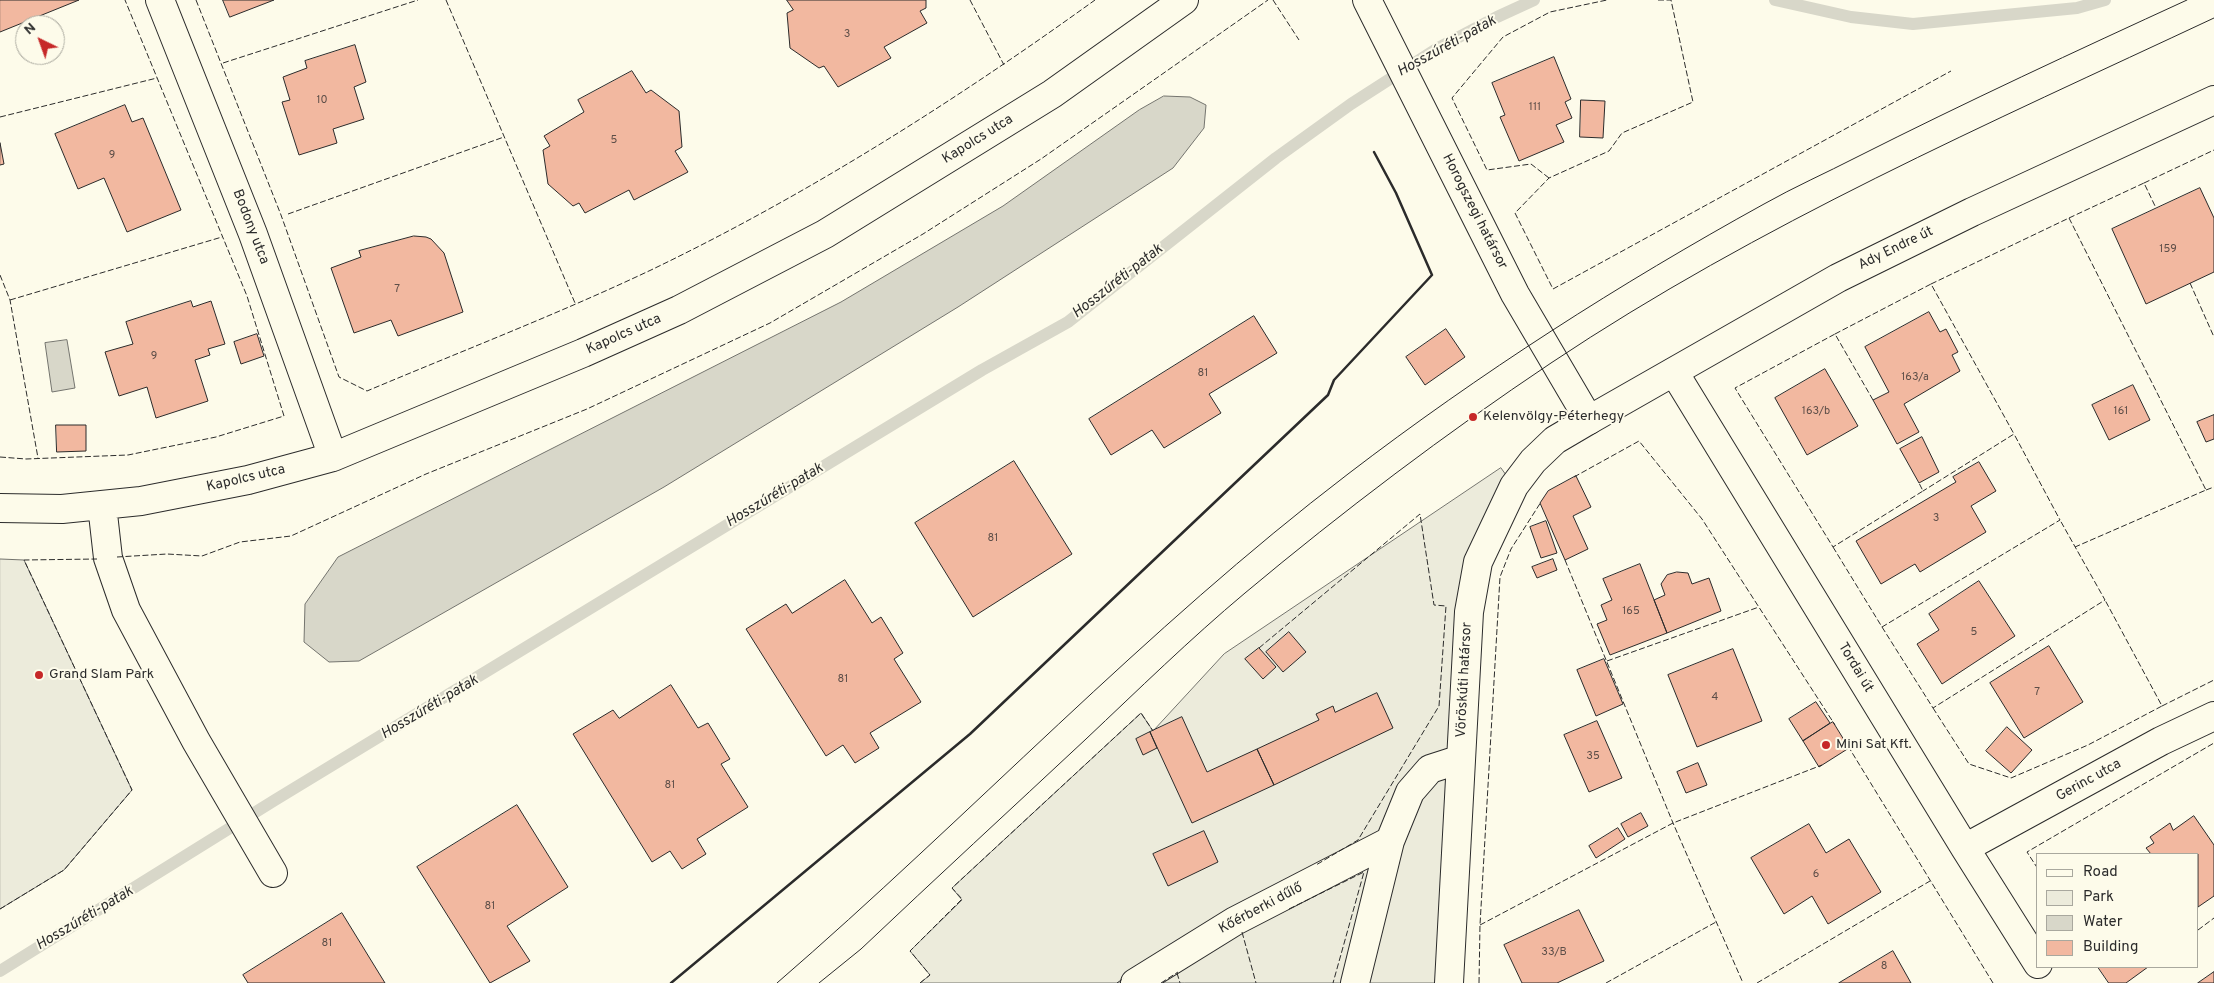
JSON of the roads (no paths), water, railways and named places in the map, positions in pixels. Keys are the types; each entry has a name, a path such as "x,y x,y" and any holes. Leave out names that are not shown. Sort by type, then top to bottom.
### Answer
{"street":[{"name":"Bodony utca","path":"160,0 254,234 333,457"},
{"name":"Kapolcs utca","path":"0,509 62,509 140,501 248,480 333,457 583,354 662,318 825,234 1052,94 1184,0"},
{"name":"Horogszegi határsor","path":"1367,0 1515,294 1589,420"},
{"name":"Ady Endre út","path":"1589,420 1838,278 1972,212 2214,100"},
{"name":"Tordai út","path":"1674,372 1965,848 2036,960"},
{"name":"Vöröskúti határsor","path":"1449,983 1469,612 1478,562 1514,486 1533,461 1555,440 1589,420"},
{"path":"102,505 108,558 126,610 212,768 273,873"},
{"name":"Gerinc utca","path":"1965,848 2161,741 2214,716"},
{"path":"1355,983 1390,841 1410,792 1430,769 1461,759"},
{"name":"Kőérberki dűlő","path":"1135,983 1235,921 1390,841"},
{"name":"Tordai út","path":"2041,968 2050,983"}],"water":[{"path":"1164,96 1190,97 1206,105 1204,128 1173,168 958,307 664,487 359,661 329,662 304,642 305,604 338,557 841,302 1003,206 1139,110"},
{"path":"67,340 75,388 52,392 45,343"}],"waterway":[{"name":"Hosszúréti-patak","path":"0,971 275,800 982,370 1068,322 1276,158 1351,104 1438,48 1534,0"},
{"name":"Hosszúréti-patak","path":"1775,0 1851,17 1913,24 2077,8 2105,0"}],"tram line":[{"path":"777,983 849,920 1200,595 1348,474 1448,400 1603,298 1710,234 1775,198 1980,97 2187,0"},
{"path":"819,983 861,949 1225,610 1357,503 1433,445 1511,390 1630,313 1711,265 1793,221 1960,137 2214,18"}],"place":[{"name":"Kelenvölgy-Péterhegy","path":"1473,417"},
{"name":"Grand Slam Park","path":"39,675"},
{"name":"Mini Sat Kft.","path":"1826,745"}]}
